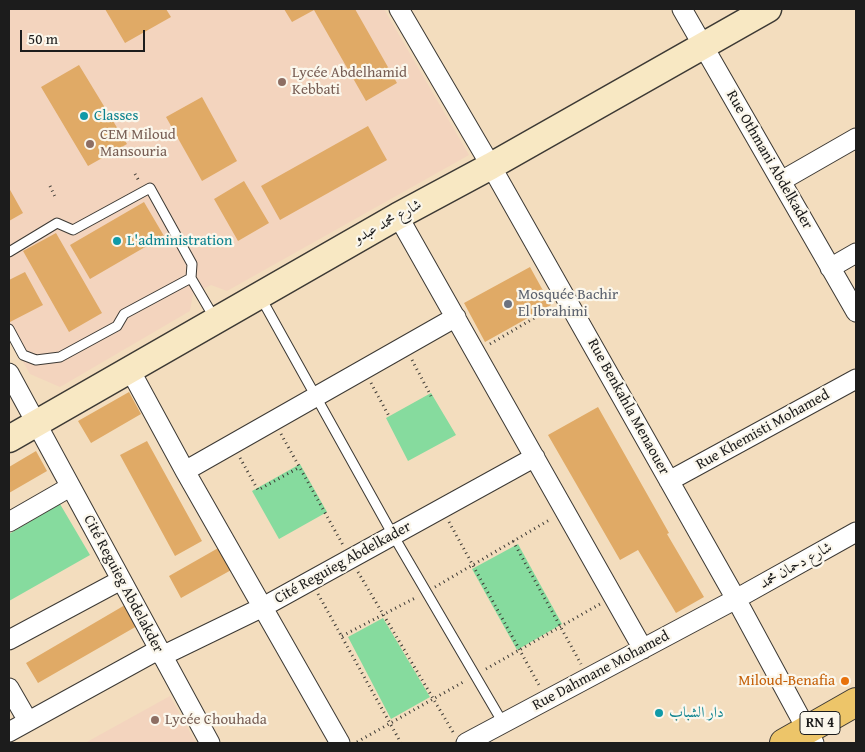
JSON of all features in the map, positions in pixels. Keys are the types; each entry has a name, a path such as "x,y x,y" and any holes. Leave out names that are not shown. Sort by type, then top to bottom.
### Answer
{"main road":[{"name":"RN 4","path":"801,739 856,702"}],"street":[{"name":"Rue Benkahla Menaouer","path":"399,9 567,299 736,599 801,739"},
{"name":"Rue Othmani Abdelkader","path":"682,9 856,312"},
{"name":"شارع محمد عبدو","path":"9,439 259,294 491,166 768,9"},
{"path":"781,181 856,138"},
{"path":"398,216 643,649"},
{"path":"830,268 856,253"},
{"path":"185,471 456,317"},
{"path":"9,732 160,653 263,607 185,471 129,368"},
{"name":"Cité Reguieg Abdelakder","path":"9,373 210,743"},
{"name":"Rue Khemisti Mohamed","path":"669,481 856,378"},
{"name":"Cité Reguieg Abdelkader","path":"340,743 263,607 535,457"},
{"path":"9,522 70,487"},
{"name":"شارع دحمان محمد","path":"736,599 856,532"},
{"path":"9,640 121,580"},
{"name":"Rue Dahmane Mohamed","path":"461,740 503,723 736,599"},
{"path":"9,688 28,721"}],"lane":[{"path":"9,252 57,223 73,230 150,188 192,264 191,278 216,319"},
{"path":"9,329 23,355 36,360 60,357 116,326 124,314 191,278"},
{"path":"259,294 393,535 503,723"}],"path":[{"path":"50,186 56,200"},
{"path":"476,352 567,299"},
{"path":"405,346 431,396"},
{"path":"363,369 390,418"},
{"path":"274,421 350,558 461,740"},
{"path":"232,444 258,490 300,467"},
{"path":"441,508 547,700"},
{"path":"342,636 426,592 565,511"},
{"path":"513,541 589,678"},
{"path":"310,580 401,743"}],"shaded area":[{"path":"9,9 384,9 469,155 227,291 211,285 193,294 190,311 60,387 30,374 9,337"},
{"name":"Lycée Chouhada","path":"170,696 196,743 85,743"}],"green space":[{"path":"431,393 456,435 408,461 386,418"},
{"path":"300,464 327,512 279,539 252,491"},
{"path":"60,504 90,555 9,601 9,534"},
{"path":"518,544 562,624 517,650 472,569"},
{"path":"383,618 430,697 391,719 348,637"}],"building":[{"path":"105,9 166,9 171,17 125,43"},
{"path":"284,9 355,9 397,83 366,101 314,10 292,22"},
{"name":"Classes","path":"79,65 127,144 88,166 41,87"},
{"path":"202,97 237,161 202,181 166,117"},
{"path":"368,126 387,160 280,220 261,186"},
{"path":"244,181 269,223 238,241 214,199"},
{"path":"9,188 23,213 9,221"},
{"name":"L'administration","path":"144,202 164,236 90,279 70,245"},
{"path":"56,233 102,313 69,332 23,251"},
{"name":"Mosquée Bachir El Ibrahimi","path":"530,267 551,305 485,342 464,303"},
{"path":"25,272 43,305 10,322 9,280"},
{"path":"129,392 141,414 91,443 78,421"},
{"path":"598,407 669,533 667,534 704,597 676,613 638,550 620,560 548,435"},
{"path":"147,441 202,541 175,556 120,455"},
{"path":"36,451 47,471 9,493 9,467"},
{"path":"220,547 233,569 181,598 169,576"},
{"path":"125,605 137,626 38,683 26,663"}],"place":[{"name":"Lycée Abdelhamid Kebbati","path":"282,82"},
{"name":"Classes","path":"84,116"},
{"name":"CEM Miloud Mansouria","path":"90,144"},
{"name":"L'administration","path":"117,241"},
{"name":"Mosquée Bachir El Ibrahimi","path":"508,304"},
{"name":"Miloud-Benafia","path":"845,681"},
{"name":"دار الشباب","path":"659,713"},
{"name":"Lycée Chouhada","path":"155,720"}]}
